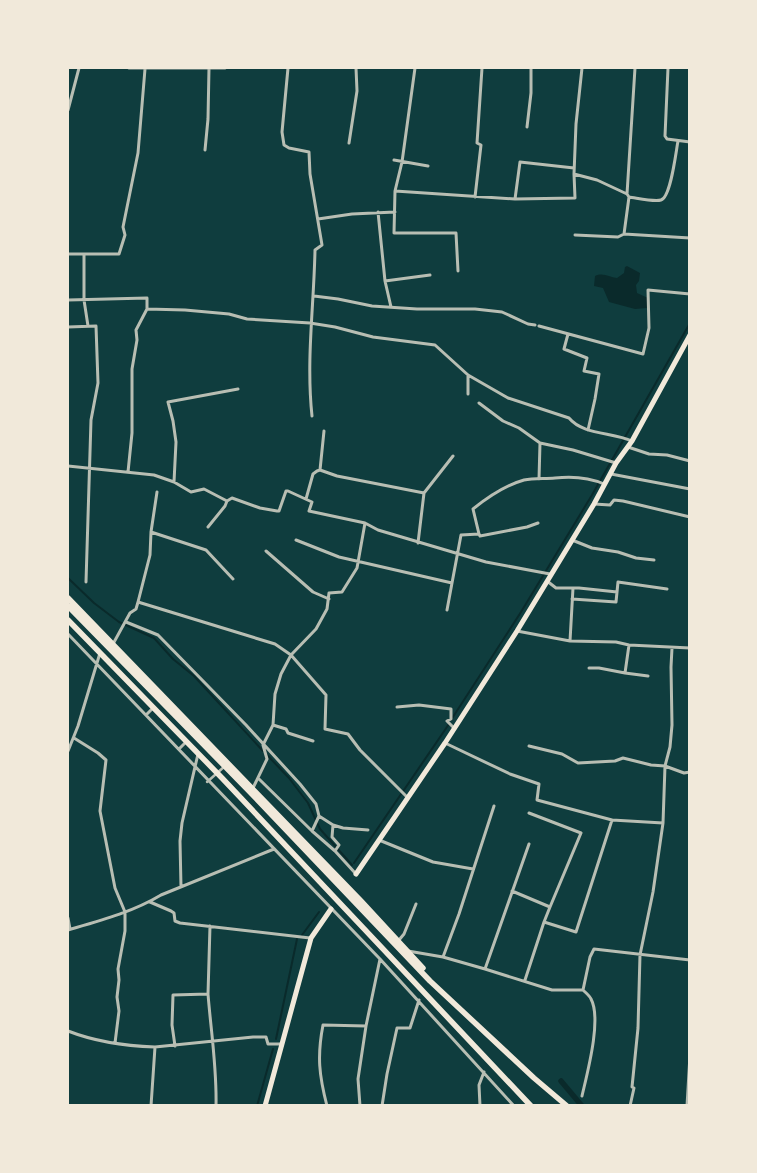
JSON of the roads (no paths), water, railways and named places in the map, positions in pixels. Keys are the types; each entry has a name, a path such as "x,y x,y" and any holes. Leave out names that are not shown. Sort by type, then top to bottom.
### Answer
{"highway":[{"path":"68,598 399,940 450,1001"},
{"path":"68,606 250,792 450,1001 567,1106"},
{"path":"68,620 198,754 531,1106"}],"main road":[{"path":"356,874 406,797 445,744 516,631 594,504 616,462 628,447 630,440 690,335"},
{"path":"265,1106 311,938 331,909"}],"street":[{"path":"68,110 79,68"},
{"path":"128,68 225,68"},
{"path":"68,254 120,254 125,235 123,227 138,153 145,68"},
{"path":"205,150 209,68"},
{"path":"288,68 282,132 284,144 289,148 309,152 310,174 322,245 315,250 314,296 310,323 312,416"},
{"path":"349,144 358,91 356,68"},
{"path":"415,68 402,162 395,191 394,233 456,233 458,271"},
{"path":"475,197 481,145 477,143 482,68"},
{"path":"527,127 531,93 531,68"},
{"path":"395,191 515,199 574,198 574,168 582,68"},
{"path":"624,234 635,68"},
{"path":"668,68 665,136 667,139 690,142"},
{"path":"574,174 597,180 628,196 660,200 665,198 678,141"},
{"path":"394,160 428,166"},
{"path":"515,199 520,162 574,168"},
{"path":"318,219 378,212 395,212"},
{"path":"378,212 385,281 391,307"},
{"path":"575,234 618,237 624,234 690,238"},
{"path":"84,255 84,300 88,326"},
{"path":"385,281 430,275"},
{"path":"314,296 372,306 502,312 528,324 643,354 649,328 648,290 690,294"},
{"path":"68,300 146,298 147,309 136,330 137,340 132,369 132,434 128,472"},
{"path":"147,309 229,314 246,320 310,323 373,337 435,345 468,375 508,398 569,418 574,425 588,430 630,440"},
{"path":"68,327 96,326 98,365 96,401 91,420 86,582"},
{"path":"568,334 564,350 587,358 584,372 599,374 596,399 588,430"},
{"path":"468,375 468,394"},
{"path":"174,482 176,442 168,402 238,389"},
{"path":"479,403 540,443 616,462"},
{"path":"320,470 324,431"},
{"path":"539,479 540,443"},
{"path":"628,447 649,454 667,455 690,461"},
{"path":"418,543 424,493 454,456"},
{"path":"68,466 154,475 174,482 191,492 204,489 227,501"},
{"path":"320,470 337,476 424,493"},
{"path":"306,499 314,474 320,470"},
{"path":"610,474 690,488"},
{"path":"479,534 474,509 483,501 513,484 525,480 573,476 593,479 604,484"},
{"path":"208,527 227,501 232,498 260,508 279,511 286,491 312,502 309,511 366,523 378,530 486,562 550,574"},
{"path":"113,645 130,613 136,609 150,555 151,532 157,492"},
{"path":"594,504 610,505 614,500 622,501 690,517"},
{"path":"263,745 273,725 275,694 281,674 291,655 316,629 327,609 329,594 344,590 357,568 366,523"},
{"path":"447,610 461,535 479,534 480,536 538,523"},
{"path":"151,532 206,550 233,579"},
{"path":"296,540 340,557 452,583"},
{"path":"572,540 592,548 654,560"},
{"path":"266,551 313,592 329,599"},
{"path":"546,581 556,588 617,592"},
{"path":"572,599 616,602 618,582 668,589"},
{"path":"570,641 573,588"},
{"path":"138,602 264,640 291,655 326,695 325,729 348,734 360,750 406,797"},
{"path":"126,622 158,635 240,719 311,797 316,804 319,816 312,831"},
{"path":"516,631 570,641 616,642 629,645 690,648"},
{"path":"68,634 419,1000 514,1106"},
{"path":"625,673 629,645"},
{"path":"630,1106 634,1088 632,1087 638,1028 640,955 653,892 663,823 665,766 670,747 672,725 672,648"},
{"path":"68,751 74,738 100,653"},
{"path":"588,668 648,676"},
{"path":"398,708 419,705 451,709 451,719 447,721 454,727"},
{"path":"146,715 153,708"},
{"path":"273,725 286,729 288,733 313,741"},
{"path":"74,738 93,749 106,760 100,811 115,888 125,912 125,931 118,969 120,980 117,997 120,1011 114,1043"},
{"path":"179,749 186,742"},
{"path":"445,744 510,774 539,784 537,800 612,820 663,823"},
{"path":"253,788 259,779 258,774 267,757 263,745"},
{"path":"530,746 562,754 578,763 615,761 622,758 665,766 684,773 690,772"},
{"path":"181,887 180,842 182,822 198,754"},
{"path":"208,781 233,758"},
{"path":"259,779 335,851 356,874"},
{"path":"443,957 494,806"},
{"path":"525,980 544,922 581,833 529,813"},
{"path":"319,816 333,825 343,828 368,830"},
{"path":"544,922 576,932 612,820"},
{"path":"333,825 332,837 339,845 335,851"},
{"path":"379,840 433,862 473,869"},
{"path":"485,969 529,844"},
{"path":"68,918 69,930 125,912 150,902 161,895 274,849"},
{"path":"512,891 550,907"},
{"path":"150,902 174,913 175,921 177,922 311,938"},
{"path":"399,940 404,934 416,904"},
{"path":"210,926 208,994 216,1064 216,1106"},
{"path":"583,990 590,957 594,950 690,960"},
{"path":"408,951 443,957 525,980 552,990 583,990 592,999 595,1013 594,1039 582,1096"},
{"path":"360,1106 358,1078 366,1026 380,959"},
{"path":"175,1046 172,1026 174,995 208,994"},
{"path":"382,1106 397,1028 410,1028 419,1000"},
{"path":"327,1106 320,1072 318,1048 323,1024 366,1026"},
{"path":"68,1032 114,1043 156,1047 264,1037 267,1038 268,1044 282,1044"},
{"path":"151,1106 156,1047"},
{"path":"687,1106 690,1055"},
{"path":"480,1106 479,1085 484,1072"}],"water":[{"path":"627,266 640,273 639,281 636,285 637,293 648,298 649,306 647,308 635,309 609,302 603,288 594,286 595,276 603,275 617,278 624,273"}],"waterway":[{"path":"451,720 521,612 592,495 690,323"},
{"path":"68,578 94,603 119,622 154,638 173,659 194,676 263,751"},
{"path":"354,863 449,724"},
{"path":"267,755 289,778 308,803 320,829 352,865"},
{"path":"302,935 319,912"},
{"path":"276,1039 297,939"},
{"path":"257,1106 273,1049"},
{"path":"561,1081 582,1106"}]}
